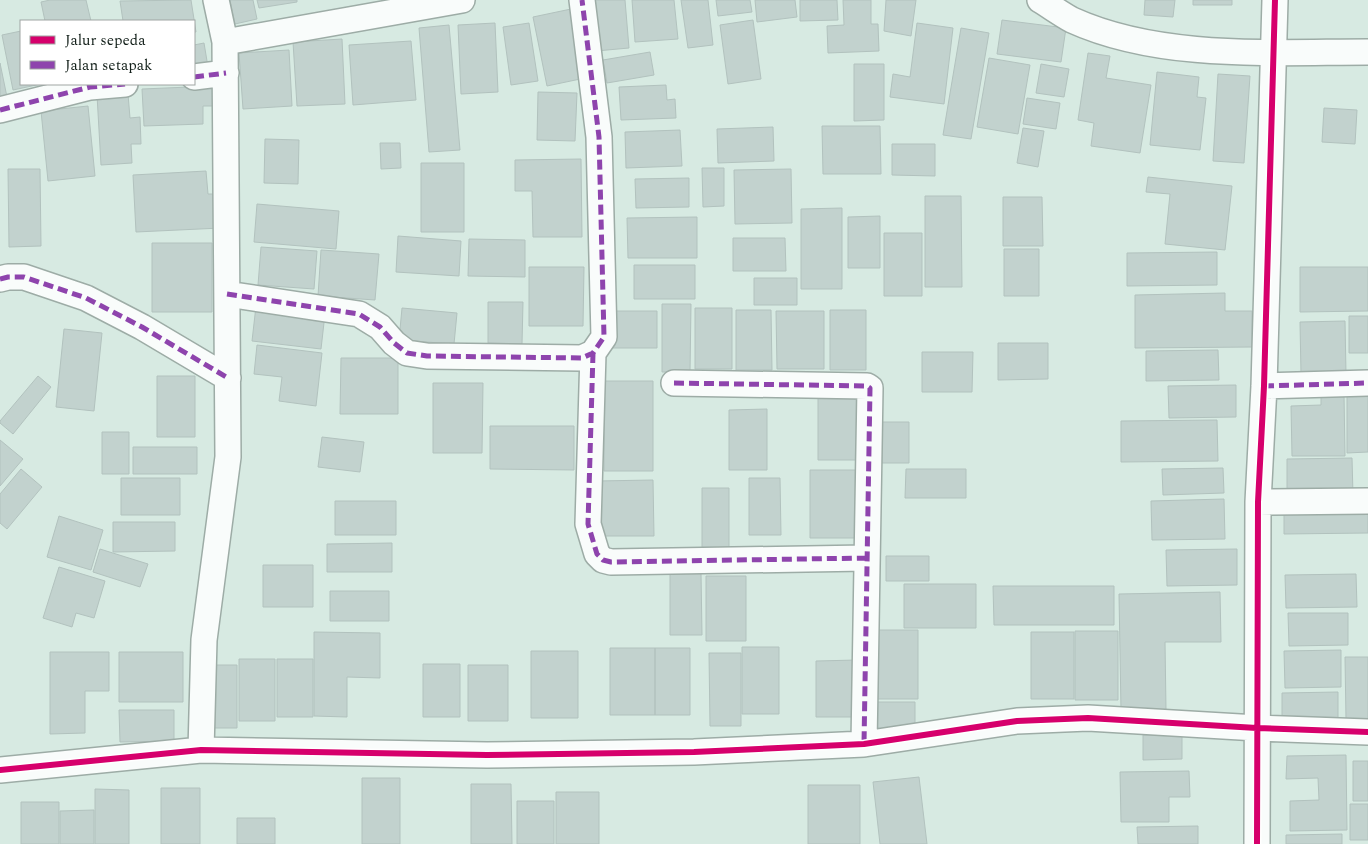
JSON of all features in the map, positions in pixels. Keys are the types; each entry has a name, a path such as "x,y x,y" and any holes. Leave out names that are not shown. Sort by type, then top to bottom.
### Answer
{"street":[{"path":"202,750 204,640 228,457 226,74 225,42 216,0"},
{"path":"225,42 462,0"},
{"path":"227,294 359,314 380,327 394,343 407,353 427,356 582,358 593,353 604,338 599,137 582,0"},
{"path":"1040,0 1072,19 1115,36 1163,45 1226,52 1368,52"},
{"path":"1257,844 1258,502 1264,386 1275,0"},
{"path":"195,77 226,74"},
{"path":"0,110 90,87 113,85"},
{"path":"0,279 24,277 86,298 142,326 228,378"},
{"path":"593,353 588,524 597,554 603,560 611,562 866,558"},
{"path":"674,383 869,386 864,744"},
{"path":"1264,386 1368,383"},
{"path":"1258,502 1368,501"},
{"path":"0,770 202,750 487,755 694,752 864,744 1017,721 1088,718 1257,728 1368,732"}],"building":[{"path":"50,0 86,0 91,20 45,20 41,2"},
{"path":"191,0 194,20 123,20 120,1"},
{"path":"230,0 253,0 257,19 235,24"},
{"path":"257,0 297,0 297,2 259,8"},
{"path":"590,0 625,0 629,48 596,51"},
{"path":"632,0 674,0 678,39 635,42"},
{"path":"681,0 708,0 713,45 688,48"},
{"path":"716,0 750,0 752,12 718,16"},
{"path":"755,0 795,0 797,17 757,22"},
{"path":"800,0 837,0 838,20 800,21"},
{"path":"843,0 871,0 871,24 878,24 879,51 828,53 827,26 844,25"},
{"path":"886,0 916,0 911,36 884,31"},
{"path":"1145,0 1175,0 1173,17 1144,15"},
{"path":"1193,0 1232,0 1232,5 1193,5"},
{"path":"571,9 585,78 547,86 533,17"},
{"path":"753,20 761,79 728,84 720,25"},
{"path":"1002,20 1066,28 1061,62 997,54"},
{"path":"495,23 498,92 461,94 458,25"},
{"path":"529,23 538,81 511,85 503,27"},
{"path":"917,23 953,28 944,104 890,97 893,74 910,77"},
{"path":"449,25 460,150 429,152 419,28"},
{"path":"961,28 989,33 971,139 943,135"},
{"path":"20,31 20,85 36,85 13,90 2,35"},
{"path":"342,39 345,104 297,106 293,42"},
{"path":"411,41 416,100 353,105 349,45"},
{"path":"204,43 208,67 195,70 195,45"},
{"path":"289,50 292,106 243,109 239,53"},
{"path":"650,52 654,75 607,83 603,60"},
{"path":"1088,53 1110,56 1106,78 1151,85 1140,153 1091,146 1094,123 1078,120"},
{"path":"989,58 1030,65 1018,134 977,127"},
{"path":"0,63 7,97 0,98"},
{"path":"854,64 884,64 884,120 854,121"},
{"path":"1041,64 1069,69 1064,97 1036,93"},
{"path":"1157,72 1199,77 1197,97 1206,98 1200,150 1150,145"},
{"path":"1218,74 1250,76 1244,163 1213,161"},
{"path":"666,85 667,100 675,99 676,118 621,120 619,87"},
{"path":"213,86 214,106 203,106 203,124 144,126 142,89"},
{"path":"538,92 577,93 575,141 537,140"},
{"path":"128,94 130,118 140,117 141,144 131,144 132,163 101,165 97,95"},
{"path":"1027,98 1060,103 1056,129 1023,124"},
{"path":"88,106 95,176 48,181 41,111"},
{"path":"1324,108 1357,110 1355,144 1322,142"},
{"path":"822,126 880,126 881,174 823,174"},
{"path":"773,127 774,161 718,163 717,129"},
{"path":"1023,128 1044,131 1038,167 1017,163"},
{"path":"680,130 682,166 626,168 625,132"},
{"path":"265,139 299,140 298,184 264,183"},
{"path":"380,143 400,143 401,168 381,169"},
{"path":"892,144 935,144 935,176 892,175"},
{"path":"581,159 582,237 533,237 532,191 515,191 515,160"},
{"path":"421,163 464,163 464,232 421,232"},
{"path":"702,168 724,168 724,206 703,207"},
{"path":"8,169 40,169 41,246 9,247"},
{"path":"791,169 792,223 735,224 734,170"},
{"path":"206,171 208,194 219,194 221,228 136,232 133,175"},
{"path":"1148,177 1232,186 1225,250 1165,244 1170,194 1146,192"},
{"path":"689,178 689,207 636,208 635,179"},
{"path":"925,196 961,196 962,287 925,287"},
{"path":"1003,197 1042,197 1043,246 1003,246"},
{"path":"257,204 339,211 336,249 254,242"},
{"path":"842,208 842,289 801,289 801,209"},
{"path":"880,216 880,268 848,268 848,217"},
{"path":"697,217 697,258 628,258 627,218"},
{"path":"884,233 922,233 922,296 884,296"},
{"path":"398,236 461,241 459,276 396,272"},
{"path":"733,238 785,238 786,271 733,271"},
{"path":"469,239 525,240 525,277 468,276"},
{"path":"152,243 212,243 212,312 152,312"},
{"path":"261,247 317,251 314,289 258,285"},
{"path":"1004,249 1039,249 1039,296 1004,296"},
{"path":"321,250 379,254 375,300 318,296"},
{"path":"1217,252 1217,285 1127,286 1127,253"},
{"path":"634,265 695,265 695,299 634,299"},
{"path":"529,267 584,267 583,326 529,326"},
{"path":"1300,267 1368,267 1368,311 1300,312"},
{"path":"754,278 797,278 797,305 754,305"},
{"path":"1225,293 1225,311 1252,311 1252,347 1135,348 1135,295"},
{"path":"488,302 523,302 522,344 488,343"},
{"path":"662,304 691,304 690,372 662,372"},
{"path":"256,306 325,314 321,349 252,341"},
{"path":"402,308 457,313 454,344 399,340"},
{"path":"695,308 732,308 732,369 695,369"},
{"path":"736,310 771,310 772,370 736,370"},
{"path":"830,310 866,310 866,370 830,370"},
{"path":"613,311 657,311 657,348 613,348"},
{"path":"776,311 824,311 824,369 777,369"},
{"path":"1349,316 1368,316 1368,353 1349,353"},
{"path":"1345,321 1346,374 1301,374 1300,322"},
{"path":"64,329 102,333 94,411 56,407"},
{"path":"998,343 1048,343 1048,379 998,380"},
{"path":"257,345 322,353 316,406 279,401 282,377 254,374"},
{"path":"1218,350 1219,380 1146,381 1146,351"},
{"path":"922,352 973,352 972,392 922,392"},
{"path":"341,358 398,358 398,414 340,414"},
{"path":"38,376 51,387 13,434 0,421"},
{"path":"157,376 195,376 195,437 157,437"},
{"path":"604,381 653,381 653,471 604,471"},
{"path":"433,383 483,383 482,453 433,453"},
{"path":"1236,385 1236,417 1169,418 1168,386"},
{"path":"1344,394 1345,456 1292,456 1291,406 1321,405 1321,395"},
{"path":"1347,396 1368,396 1368,452 1347,453"},
{"path":"818,397 858,397 858,460 818,460"},
{"path":"767,409 767,470 729,470 729,410"},
{"path":"1217,420 1218,461 1121,462 1121,421"},
{"path":"880,422 909,422 909,463 880,463"},
{"path":"490,426 574,426 574,470 490,469"},
{"path":"102,432 129,432 129,474 102,474"},
{"path":"322,437 364,442 360,472 318,467"},
{"path":"0,440 23,459 0,486"},
{"path":"133,447 197,447 197,474 133,474"},
{"path":"1352,458 1353,495 1287,496 1287,459"},
{"path":"1223,468 1224,493 1163,495 1162,469"},
{"path":"21,469 42,487 7,529 0,523 0,494"},
{"path":"906,469 966,469 966,498 905,498"},
{"path":"810,470 856,470 856,538 810,538"},
{"path":"121,478 180,478 180,515 121,515"},
{"path":"749,478 780,478 781,535 749,535"},
{"path":"653,480 654,536 597,536 597,481"},
{"path":"702,488 729,488 729,548 702,548"},
{"path":"1224,499 1225,539 1152,540 1151,501"},
{"path":"335,501 396,501 396,535 335,535"},
{"path":"1368,506 1368,533 1284,534 1284,507"},
{"path":"59,516 103,530 91,570 47,557"},
{"path":"113,522 175,522 175,551 113,552"},
{"path":"392,543 392,572 327,572 327,544"},
{"path":"100,549 148,564 140,587 93,572"},
{"path":"1237,549 1237,585 1167,586 1166,550"},
{"path":"886,556 929,556 929,581 886,581"},
{"path":"263,565 313,565 313,607 263,607"},
{"path":"59,567 105,581 94,618 76,613 72,627 43,618"},
{"path":"701,573 702,635 670,635 670,574"},
{"path":"1356,574 1357,607 1286,608 1285,575"},
{"path":"706,576 746,576 746,641 706,641"},
{"path":"904,584 976,584 976,628 904,628"},
{"path":"993,586 1114,586 1114,625 994,625"},
{"path":"330,591 389,591 389,621 330,621"},
{"path":"1220,592 1221,642 1165,642 1166,710 1121,711 1119,594"},
{"path":"1288,613 1348,613 1348,645 1289,646"},
{"path":"875,630 918,630 918,699 875,699"},
{"path":"1075,631 1118,631 1118,700 1075,700"},
{"path":"314,632 380,633 380,678 347,677 347,717 314,716"},
{"path":"1031,632 1074,632 1074,699 1031,699"},
{"path":"742,647 779,647 779,714 742,714"},
{"path":"610,648 655,648 655,715 610,715"},
{"path":"655,648 690,648 690,715 655,715"},
{"path":"1341,650 1341,687 1285,688 1284,651"},
{"path":"531,651 578,651 578,718 531,718"},
{"path":"50,652 109,652 109,691 85,691 85,733 50,734"},
{"path":"119,652 183,652 183,702 119,702"},
{"path":"709,653 741,653 741,726 710,726"},
{"path":"1345,657 1368,657 1368,720 1346,720"},
{"path":"239,659 275,659 275,721 239,721"},
{"path":"277,659 313,659 313,717 277,717"},
{"path":"857,660 857,717 816,717 816,661"},
{"path":"423,664 460,664 460,717 423,717"},
{"path":"209,665 237,665 237,728 210,728"},
{"path":"468,665 508,665 508,721 468,721"},
{"path":"1338,692 1338,722 1282,723 1282,693"},
{"path":"877,702 915,702 915,730 877,730"},
{"path":"119,710 174,710 174,741 120,742"},
{"path":"1182,734 1182,759 1143,760 1143,735"},
{"path":"1346,755 1347,830 1290,831 1290,801 1319,800 1318,778 1286,779 1287,756"},
{"path":"1353,761 1368,761 1368,801 1353,801"},
{"path":"1189,771 1190,797 1169,797 1169,822 1121,822 1120,772"},
{"path":"919,777 927,844 880,844 873,782"},
{"path":"362,778 400,778 400,844 362,844"},
{"path":"471,784 511,784 512,844 471,844"},
{"path":"808,785 860,785 860,844 808,844"},
{"path":"161,788 200,788 200,844 161,844"},
{"path":"95,789 129,790 129,844 95,844"},
{"path":"556,792 599,792 599,844 556,844"},
{"path":"517,801 554,801 554,844 517,844"},
{"path":"21,802 59,802 59,844 21,844"},
{"path":"1350,804 1368,804 1368,840 1350,840"},
{"path":"94,810 94,844 60,844 60,811"},
{"path":"237,818 275,818 275,844 237,844"},
{"path":"1198,826 1198,844 1138,844 1137,827"},
{"path":"1342,834 1342,844 1286,844 1286,835"}],"marked path":[{"path":"227,294 359,314 380,327 394,343 407,353 427,356 582,358 593,353 604,337 599,137 582,0"},
{"path":"195,77 226,73"},
{"path":"0,110 90,87 113,85"},
{"path":"0,279 24,277 86,298 142,327 228,378"},
{"path":"593,353 588,524 597,554 603,560 611,562 866,558"},
{"path":"674,383 867,386 870,388 864,744"},
{"path":"1264,386 1368,383"}],"cycle path":[{"path":"1257,844 1258,502 1264,386 1275,0"},
{"path":"0,770 201,750 487,755 694,752 864,744 1017,721 1088,718 1257,728 1368,732"}]}
